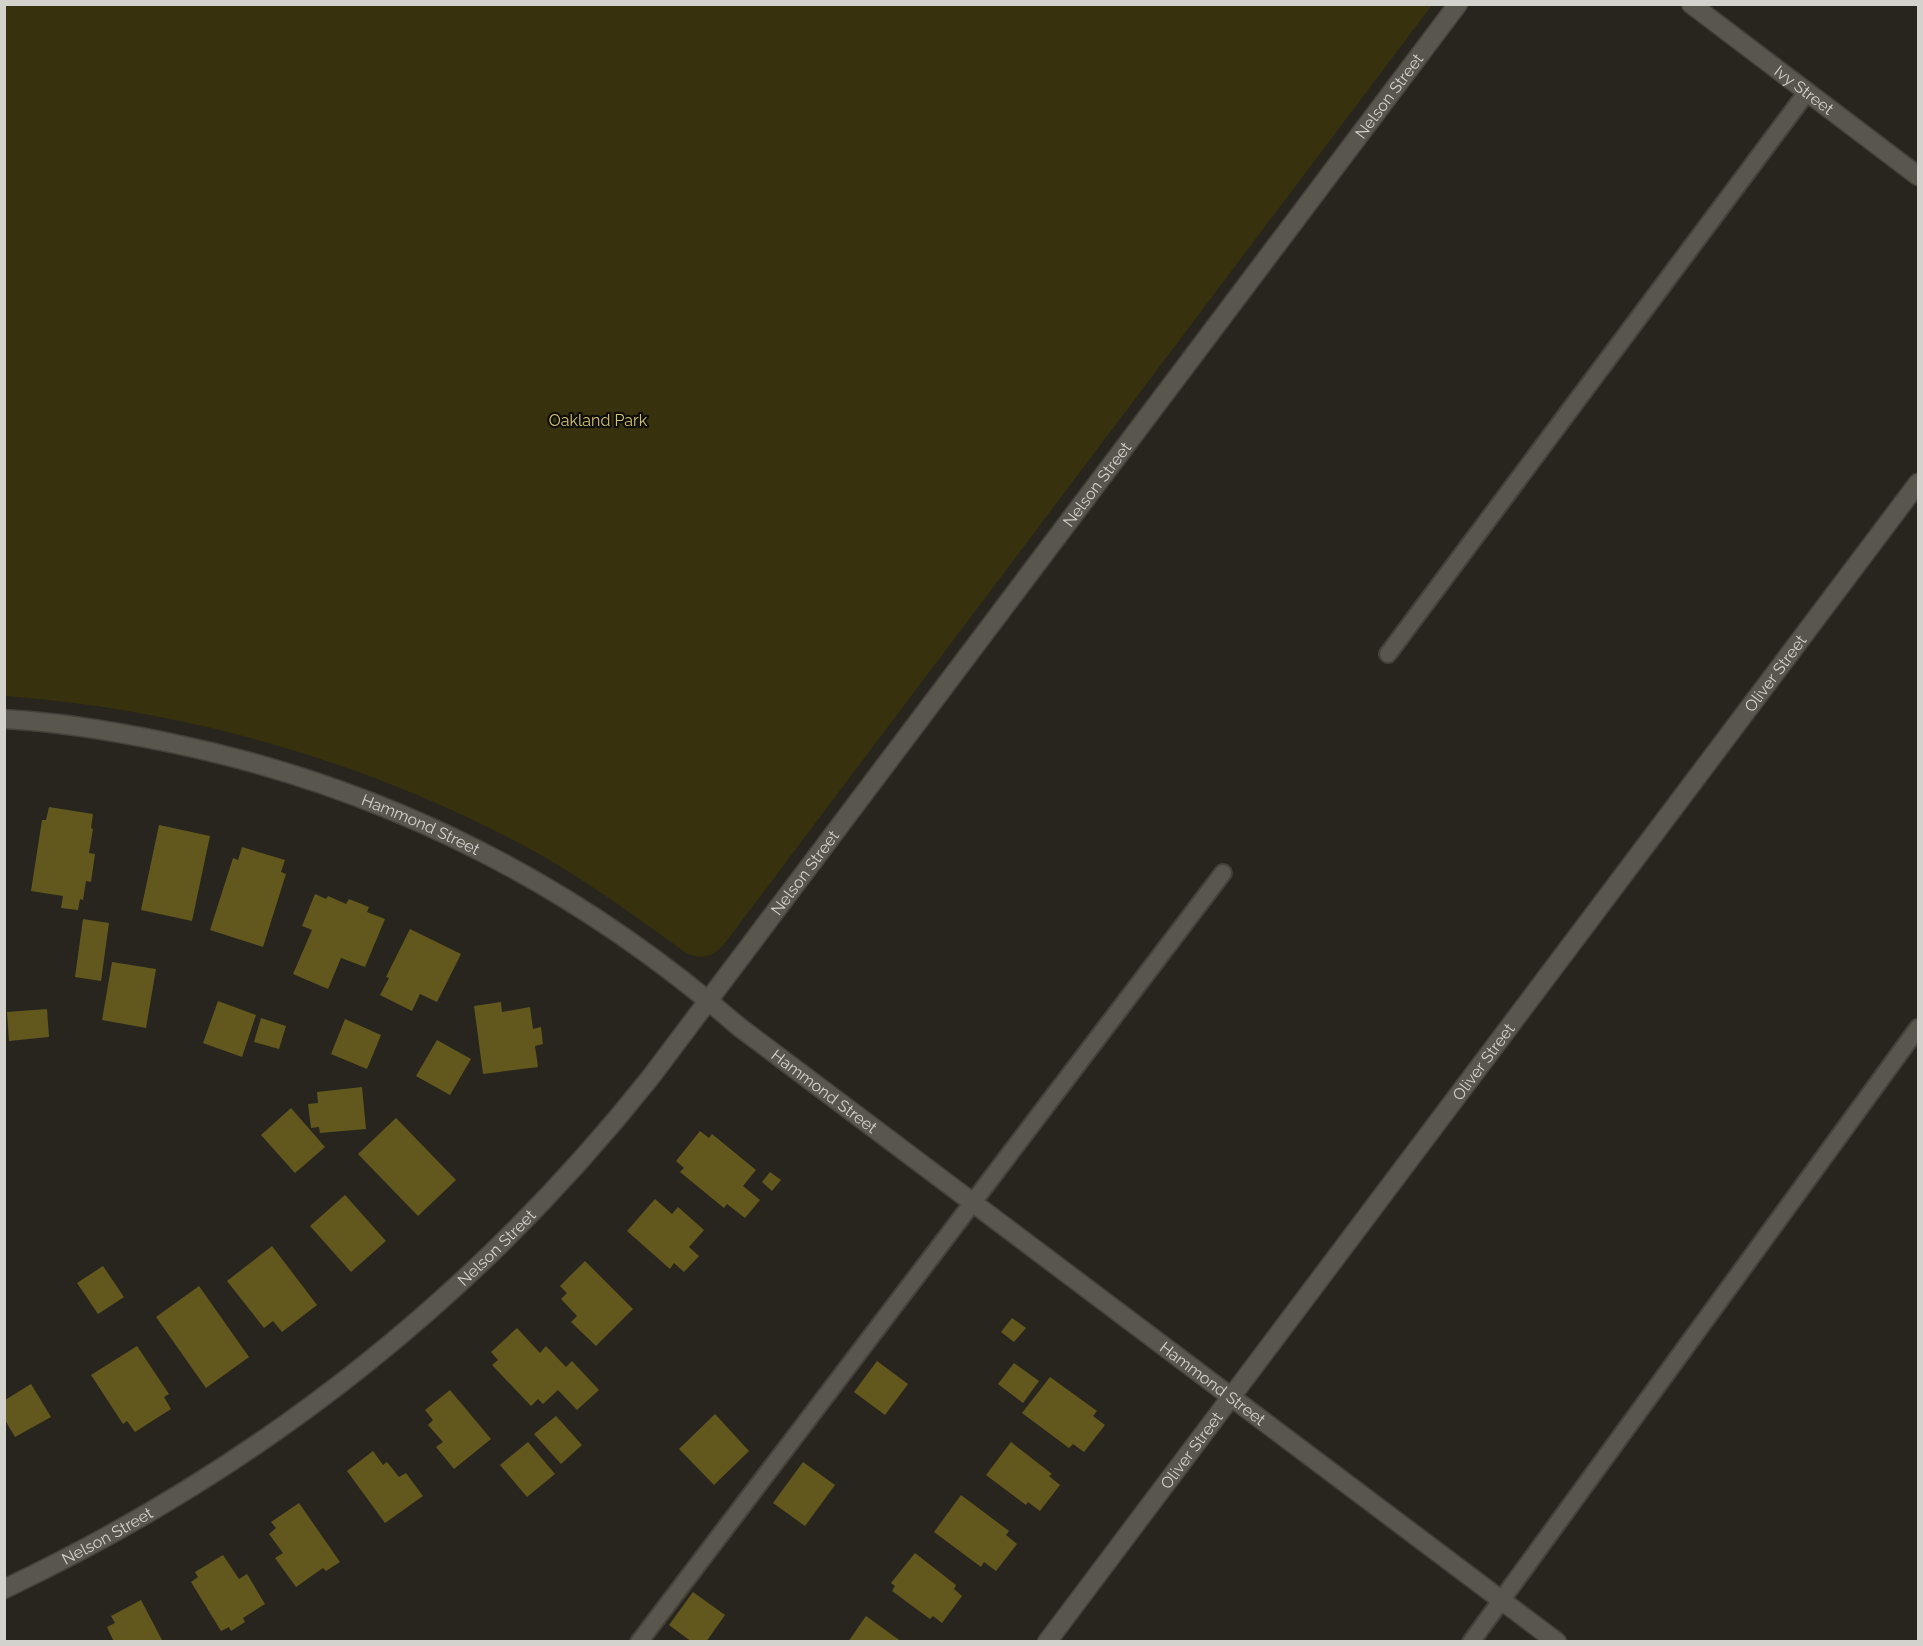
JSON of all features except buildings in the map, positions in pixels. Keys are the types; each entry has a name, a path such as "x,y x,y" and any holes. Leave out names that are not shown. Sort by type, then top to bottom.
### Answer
{"street":[{"name":"Nelson Street","path":"4,1589 108,1536 207,1478 274,1434 389,1346 483,1263 558,1187 621,1115 709,1001 1458,4"},
{"name":"Ivy Street","path":"1691,4 1918,176"},
{"name":"Oliver Street","path":"1047,1641 1918,483"},
{"name":"Hammond Street","path":"4,719 74,726 194,748 252,762 370,802 449,835 543,884 617,931 679,976 738,1026 1557,1641"}],"lane":[{"path":"1388,654 1806,92"},
{"path":"639,1641 1223,873"},
{"path":"1471,1641 1918,1028"}],"green space":[{"name":"Oakland Park","path":"4,5 1432,5 725,943 717,951 702,957 686,953 604,895 519,843 459,813 334,763 204,726 72,703 5,696"}]}
